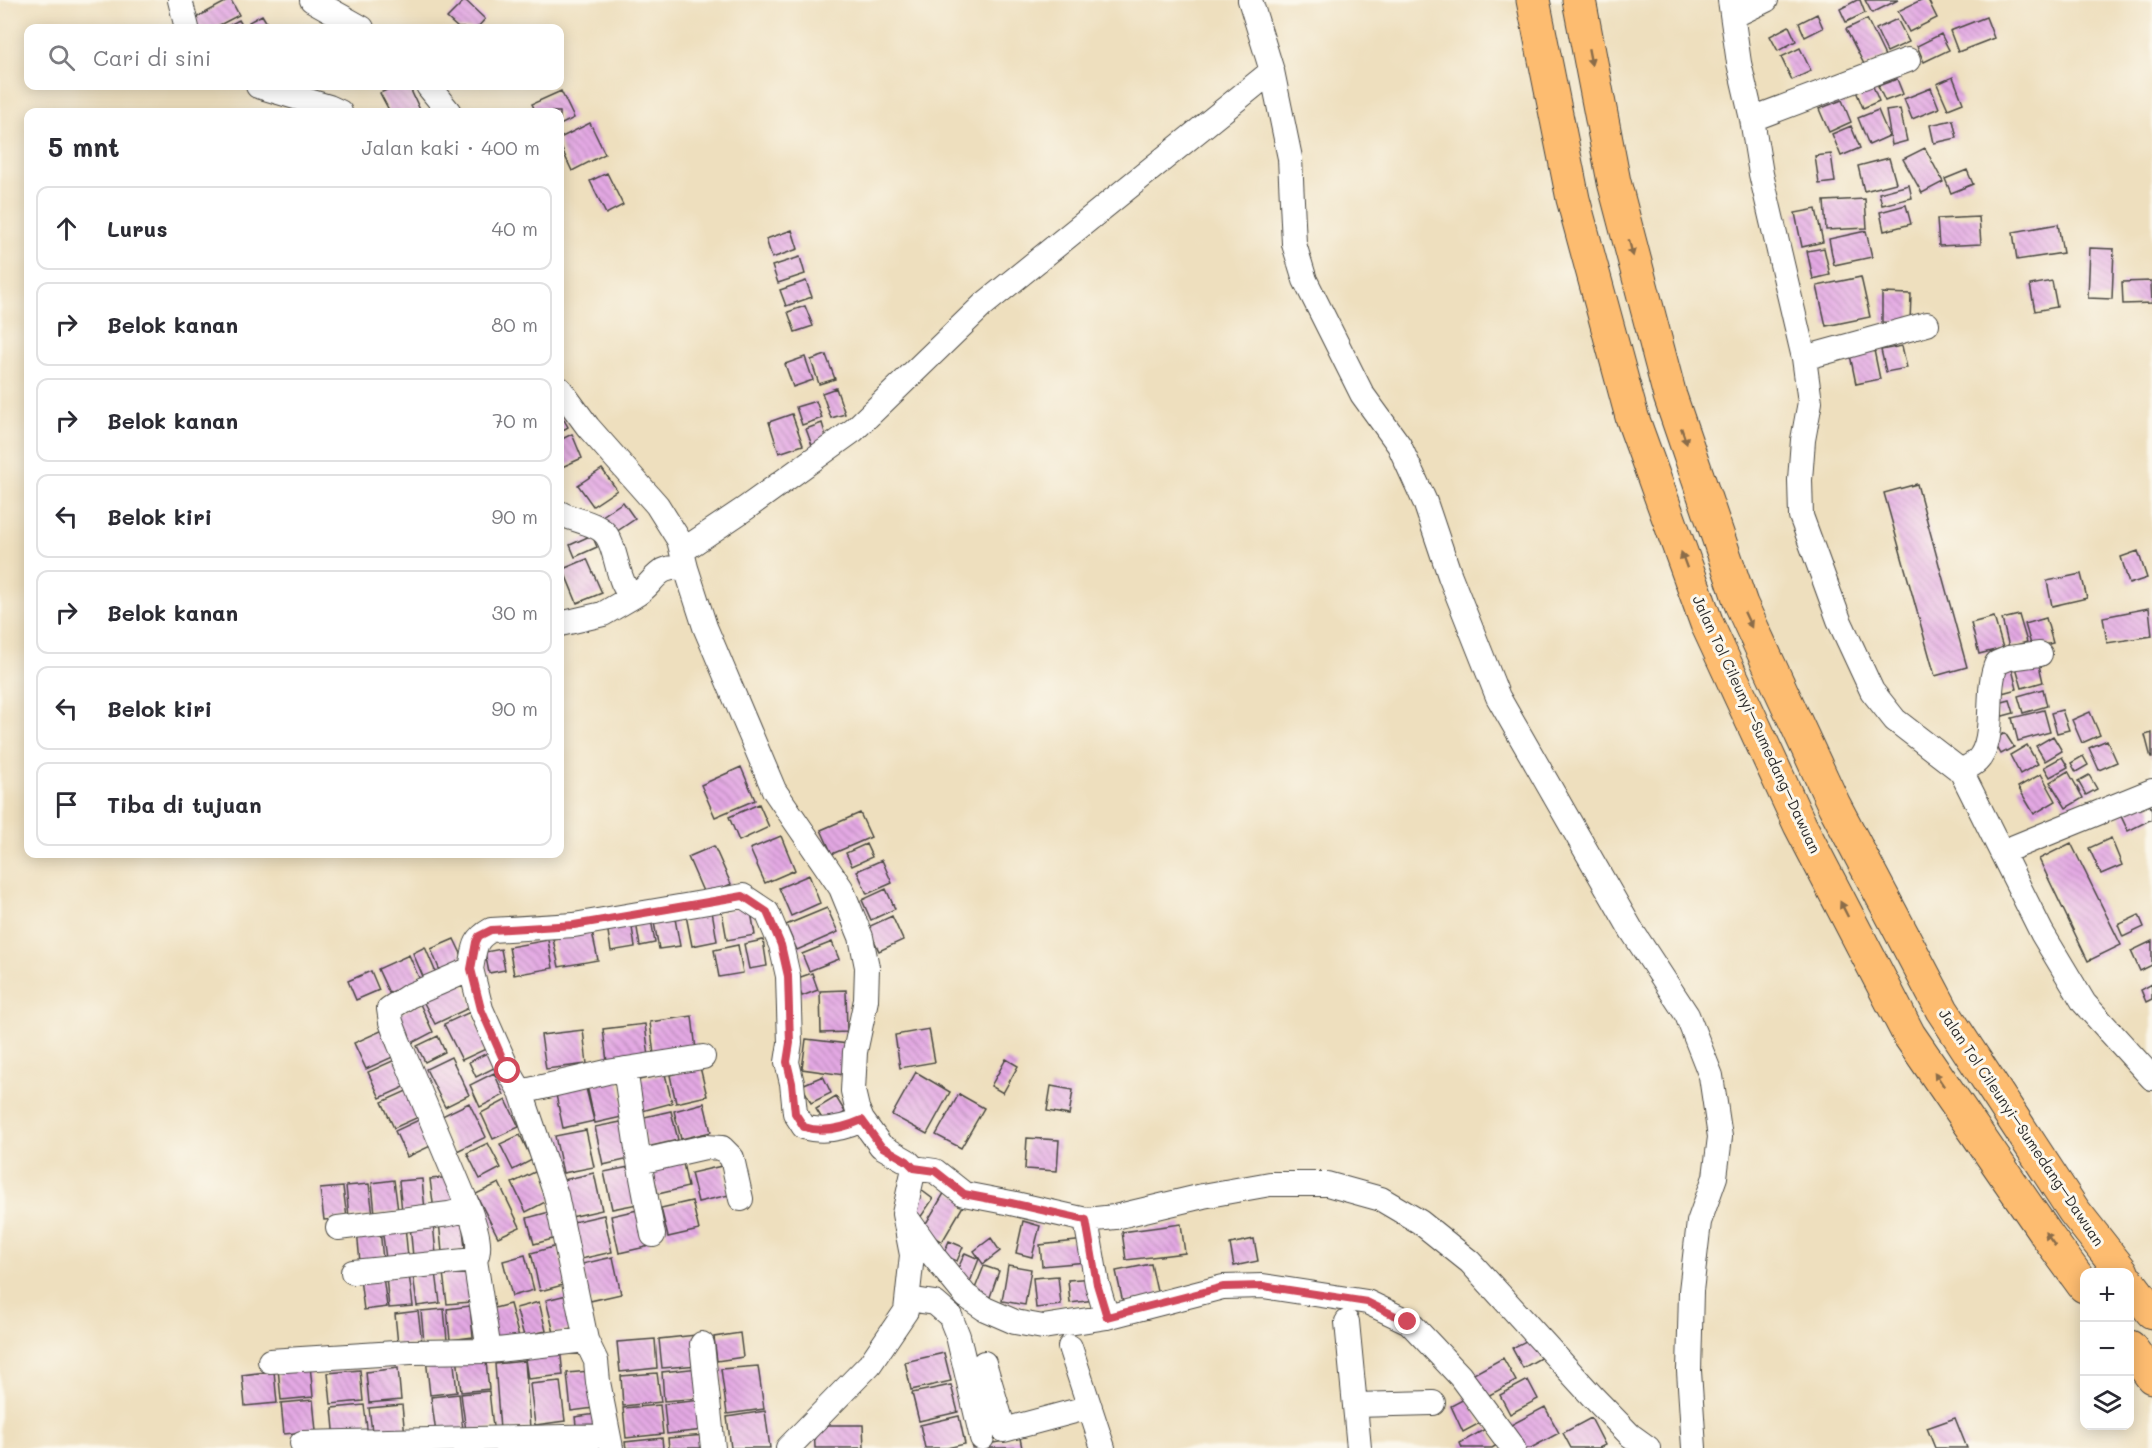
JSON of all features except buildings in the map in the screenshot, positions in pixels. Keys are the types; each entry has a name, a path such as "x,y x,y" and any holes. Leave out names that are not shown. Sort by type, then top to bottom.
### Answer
{"highway":[{"name":"Jalan Tol Cileunyi–Sumedang–Dawuan","path":"1533,0 1573,199 1632,417 1707,624 1800,825 1909,1035 2046,1234 2080,1279"},
{"name":"Jalan Tol Cileunyi–Sumedang–Dawuan","path":"1580,0 1614,182 1670,396 1741,604 1834,805 1942,1010 2074,1211 2119,1268"},
{"path":"2134,1288 2152,1312"},
{"path":"2134,1352 2152,1377"}],"street":[{"path":"180,0 187,24"},
{"path":"312,0 355,24"},
{"path":"1250,0 1272,71 1290,158 1294,243 1305,280 1362,394 1399,445 1425,502 1450,576 1498,697 1632,931 1687,1015 1711,1076 1720,1137 1715,1177 1699,1222 1690,1291 1689,1371 1694,1448"},
{"path":"1766,0 1731,8 1739,63 1752,119 1761,174 1804,358 1809,402 1800,480 1801,516 1839,620 1872,691 1895,720 1961,771 2042,933 2084,1003 2152,1078"},
{"path":"1752,119 1908,60"},
{"path":"564,623 603,614 639,594 657,573 684,560 746,508 854,430 983,305 1272,71"},
{"path":"272,90 331,108"},
{"path":"431,90 446,108"},
{"path":"1804,358 1927,324"},
{"path":"564,394 588,427 657,505 679,540 705,627 774,790 841,888 861,937 867,967 866,1000 855,1052 853,1091 862,1120 881,1146 907,1161 914,1168 935,1171 964,1194 1086,1220 1115,1217 1203,1196 1270,1184 1327,1184 1381,1199 1420,1222 1470,1262 1630,1436 1648,1448"},
{"path":"564,515 606,534 614,551 625,588 634,596"},
{"path":"1961,771 1978,760 1987,742 1992,673 1997,663 2009,658 2040,654"},
{"path":"2002,852 2152,791"},
{"path":"302,1443 610,1442 596,1361 586,1340 556,1195 521,1092 508,1071 481,1009 471,969 479,936 491,930 574,925 743,896 767,912 781,945 788,976 790,1043 787,1062 795,1113 804,1127 819,1130 846,1127 862,1120"},
{"path":"471,969 409,996 389,1009 390,1022 475,1226 479,1253 475,1260 489,1351"},
{"path":"521,1092 579,1077 703,1057"},
{"path":"625,1069 653,1235"},
{"path":"639,1162 705,1147 722,1148 732,1158 741,1199"},
{"path":"788,1448 870,1364 906,1311 912,1255 904,1214 914,1168"},
{"path":"338,1228 449,1214 469,1209"},
{"path":"904,1214 935,1258 966,1296 985,1309 1015,1322 1043,1327 1107,1317 1223,1287 1263,1286 1367,1302 1408,1322 1460,1376 1513,1448"},
{"path":"1086,1220 1097,1284 1107,1317"},
{"path":"353,1272 475,1260"},
{"path":"908,1299 935,1303 950,1316 958,1336 982,1438"},
{"path":"1347,1322 1359,1448"},
{"path":"270,1361 411,1352 489,1351 586,1340"},
{"path":"702,1344 713,1448"},
{"path":"1070,1347 1103,1448"},
{"path":"984,1363 1004,1430 1090,1407"},
{"path":"1355,1405 1433,1403"}],"route":[{"path":"508,1071 481,1009 473,983 471,969 479,936 491,930 574,925 743,896 767,912 781,945 788,976 790,1043 787,1062 795,1113 804,1127 819,1130 846,1127 862,1120 881,1146 907,1161 914,1168 935,1171 964,1194 1086,1220 1097,1284 1107,1317 1223,1287 1263,1286 1367,1302 1408,1322"}]}
